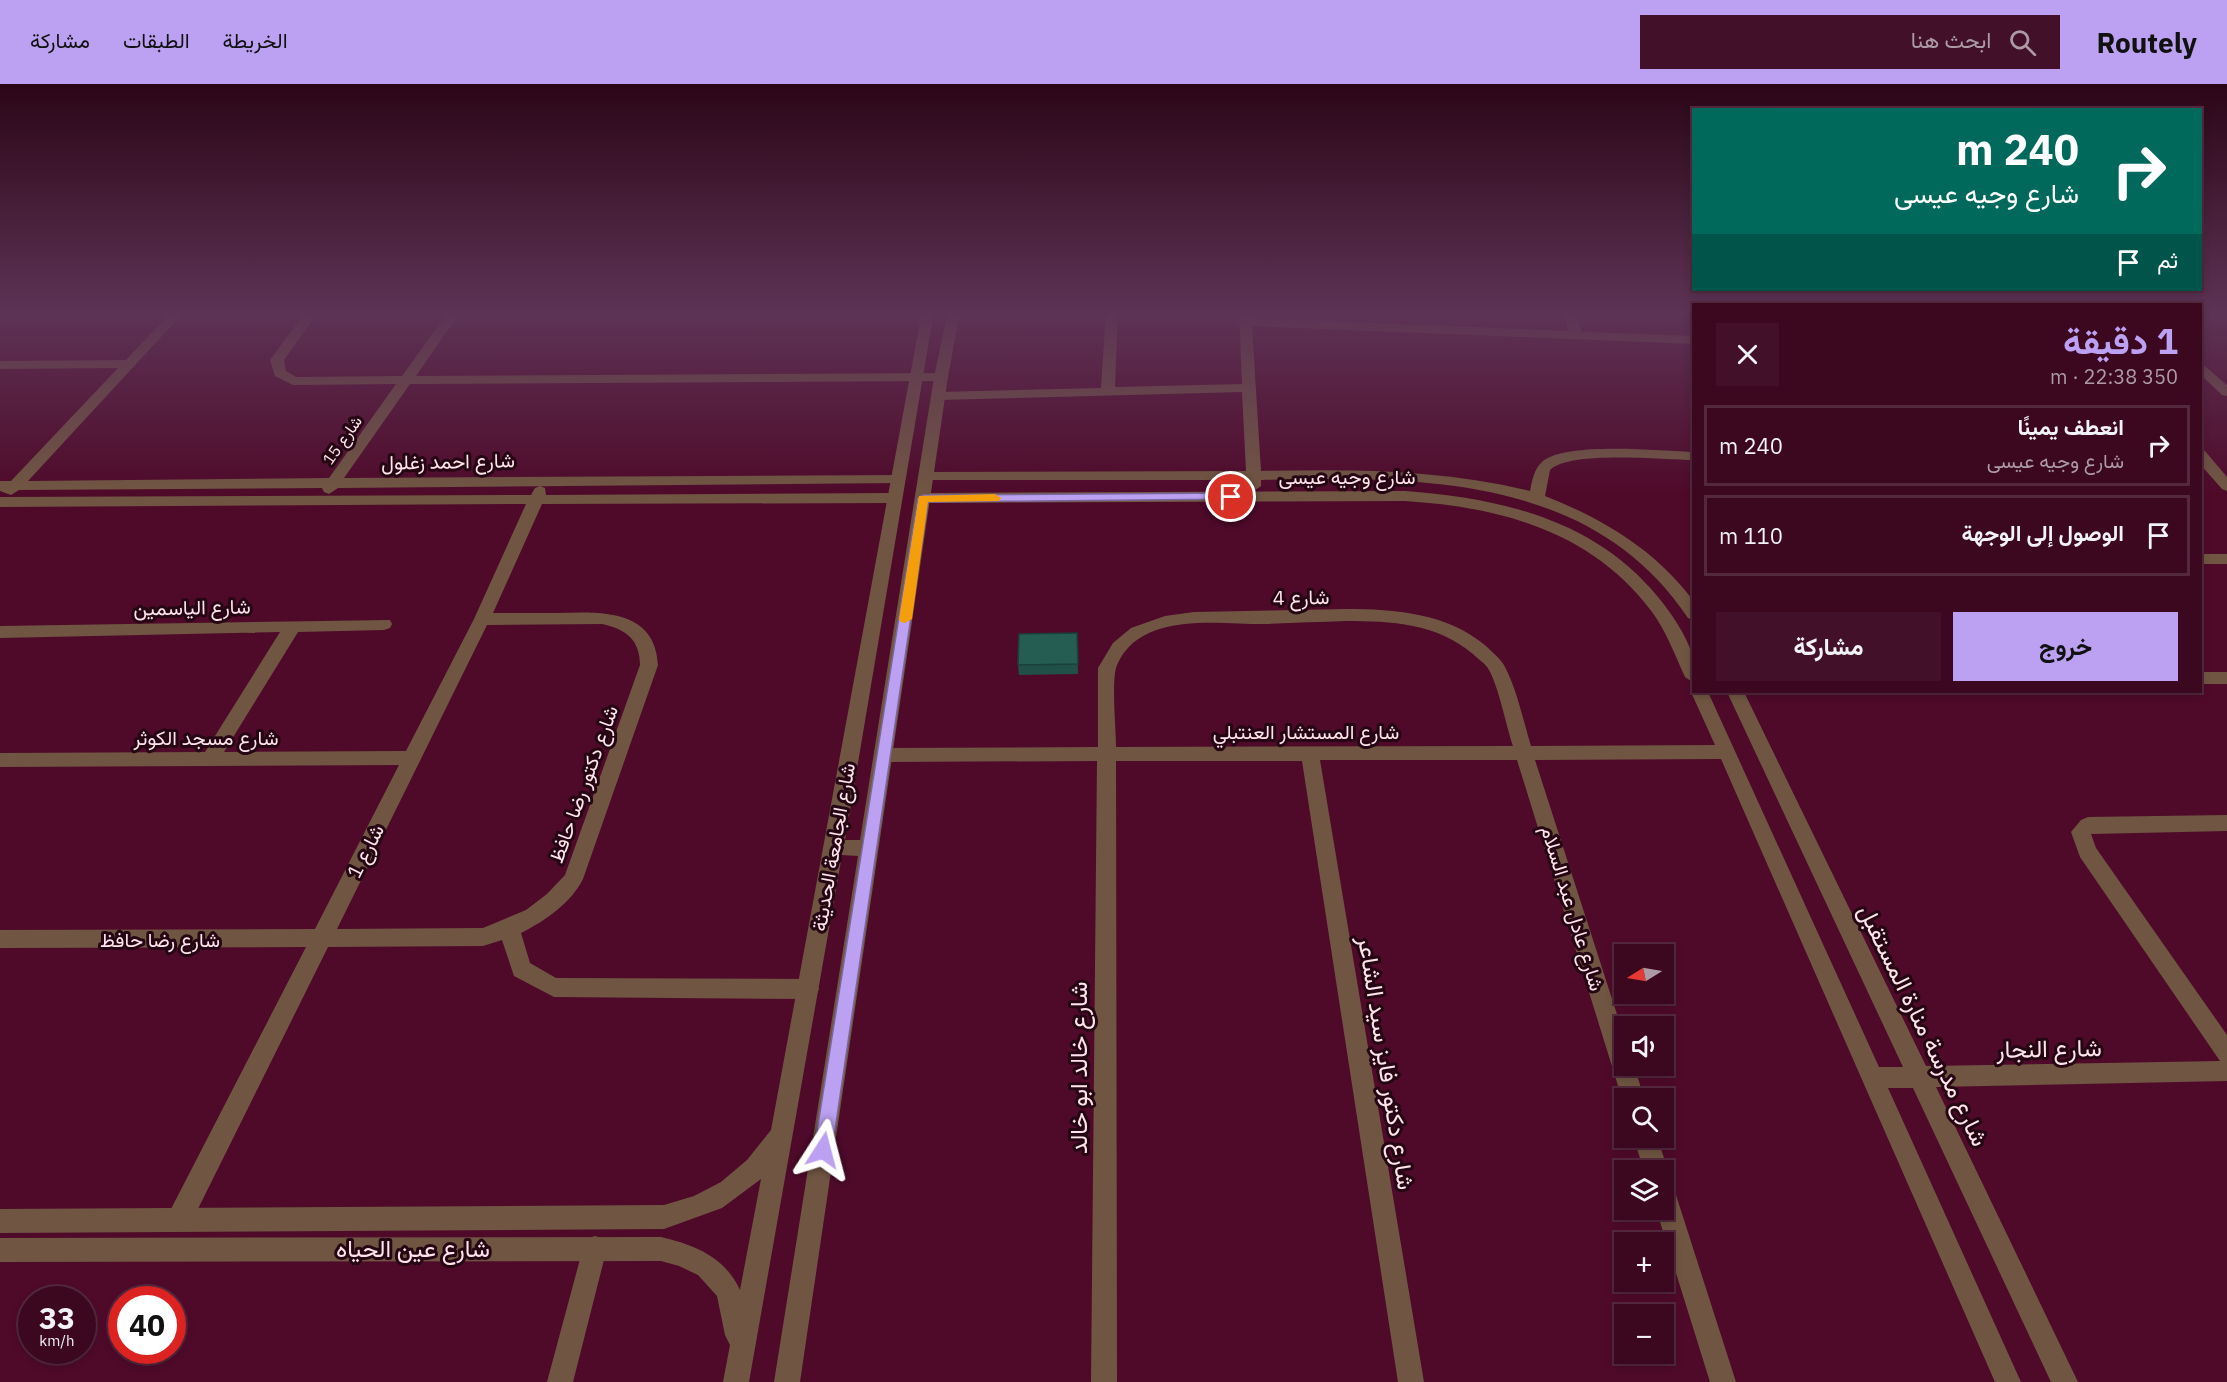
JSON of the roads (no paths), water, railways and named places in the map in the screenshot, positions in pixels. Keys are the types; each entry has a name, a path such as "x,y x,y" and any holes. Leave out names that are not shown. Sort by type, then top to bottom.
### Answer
{"street":[{"path":"0,502 7,486 120,372"},
{"path":"280,372 285,377 304,383 914,377 939,386 1108,392 1249,388"},
{"name":"شارع 15","path":"321,501 412,372"},
{"name":"شارع الجامعة الحديثة","path":"736,1377 834,848 915,372"},
{"name":"شارع الجامعة الحديثة","path":"787,1382 885,755 942,372"},
{"path":"1108,392 1109,372"},
{"path":"1248,372 1254,497"},
{"path":"2206,372 2227,392"},
{"path":"1537,497 1540,474 1550,462 1571,455 1692,456"},
{"path":"2202,456 2227,486"},
{"name":"شارع وجيه عيسى","path":"926,477 1427,475 1482,483 1537,497 1588,520 1635,550 1673,586 1692,611"},
{"name":"شارع احمد زغلول","path":"7,486 897,478"},
{"name":"شارع 1","path":"180,1218 482,619 545,481"},
{"name":"شارع وجيه عيسى","path":"923,498 1405,496 1462,499 1501,507 1547,523 1598,551 1641,586 1671,628 1692,673"},
{"name":"شارع احمد زغلول","path":"0,502 894,498"},
{"path":"2202,559 2227,558"},
{"name":"شارع 4","path":"1106,754 1107,668 1123,642 1136,633 1152,626 1189,619 1383,616 1428,622 1468,640 1484,653 1497,668 1524,753"},
{"name":"شارع دكتور رضا حافظ","path":"320,940 483,938 510,930 536,917 558,899 573,879 645,676 650,654 640,633 617,621 602,618 482,619"},
{"name":"شارع الياسمين","path":"0,632 384,624"},
{"path":"210,759 292,627"},
{"path":"2202,678 2227,678"},
{"path":"1700,693 2008,1382"},
{"name":"شارع مدرسة منارة المستقبل","path":"1735,693 2065,1382"},
{"name":"شارع المستشار العنتبلي","path":"885,755 1727,752"},
{"name":"شارع دكتور فايز سيد الشاعر","path":"1310,753 1411,1382"},
{"name":"شارع عادل عبد السلام","path":"1524,753 1630,1088"},
{"name":"شارع خالد ابو خالد","path":"1104,1382 1106,754"},
{"name":"شارع مسجد الكوثر","path":"0,760 412,758"},
{"path":"2227,823 2088,825 2081,831 2087,850 2227,1053"},
{"path":"834,848 870,849"},
{"path":"510,930 521,969 554,987 808,989"},
{"name":"شارع رضا حافظ","path":"0,939 320,940"},
{"name":"شارع النجار","path":"1872,1078 2227,1071"},
{"name":"شارع عين الحياه","path":"0,1221 180,1218 664,1217 697,1208 727,1193 760,1163 782,1126"},
{"path":"1672,1220 1723,1382"},
{"path":"560,1382 595,1248"},
{"name":"شارع عين الحياه","path":"0,1250 661,1249 683,1253 703,1262 720,1276 732,1296 737,1317 736,1377"}]}
